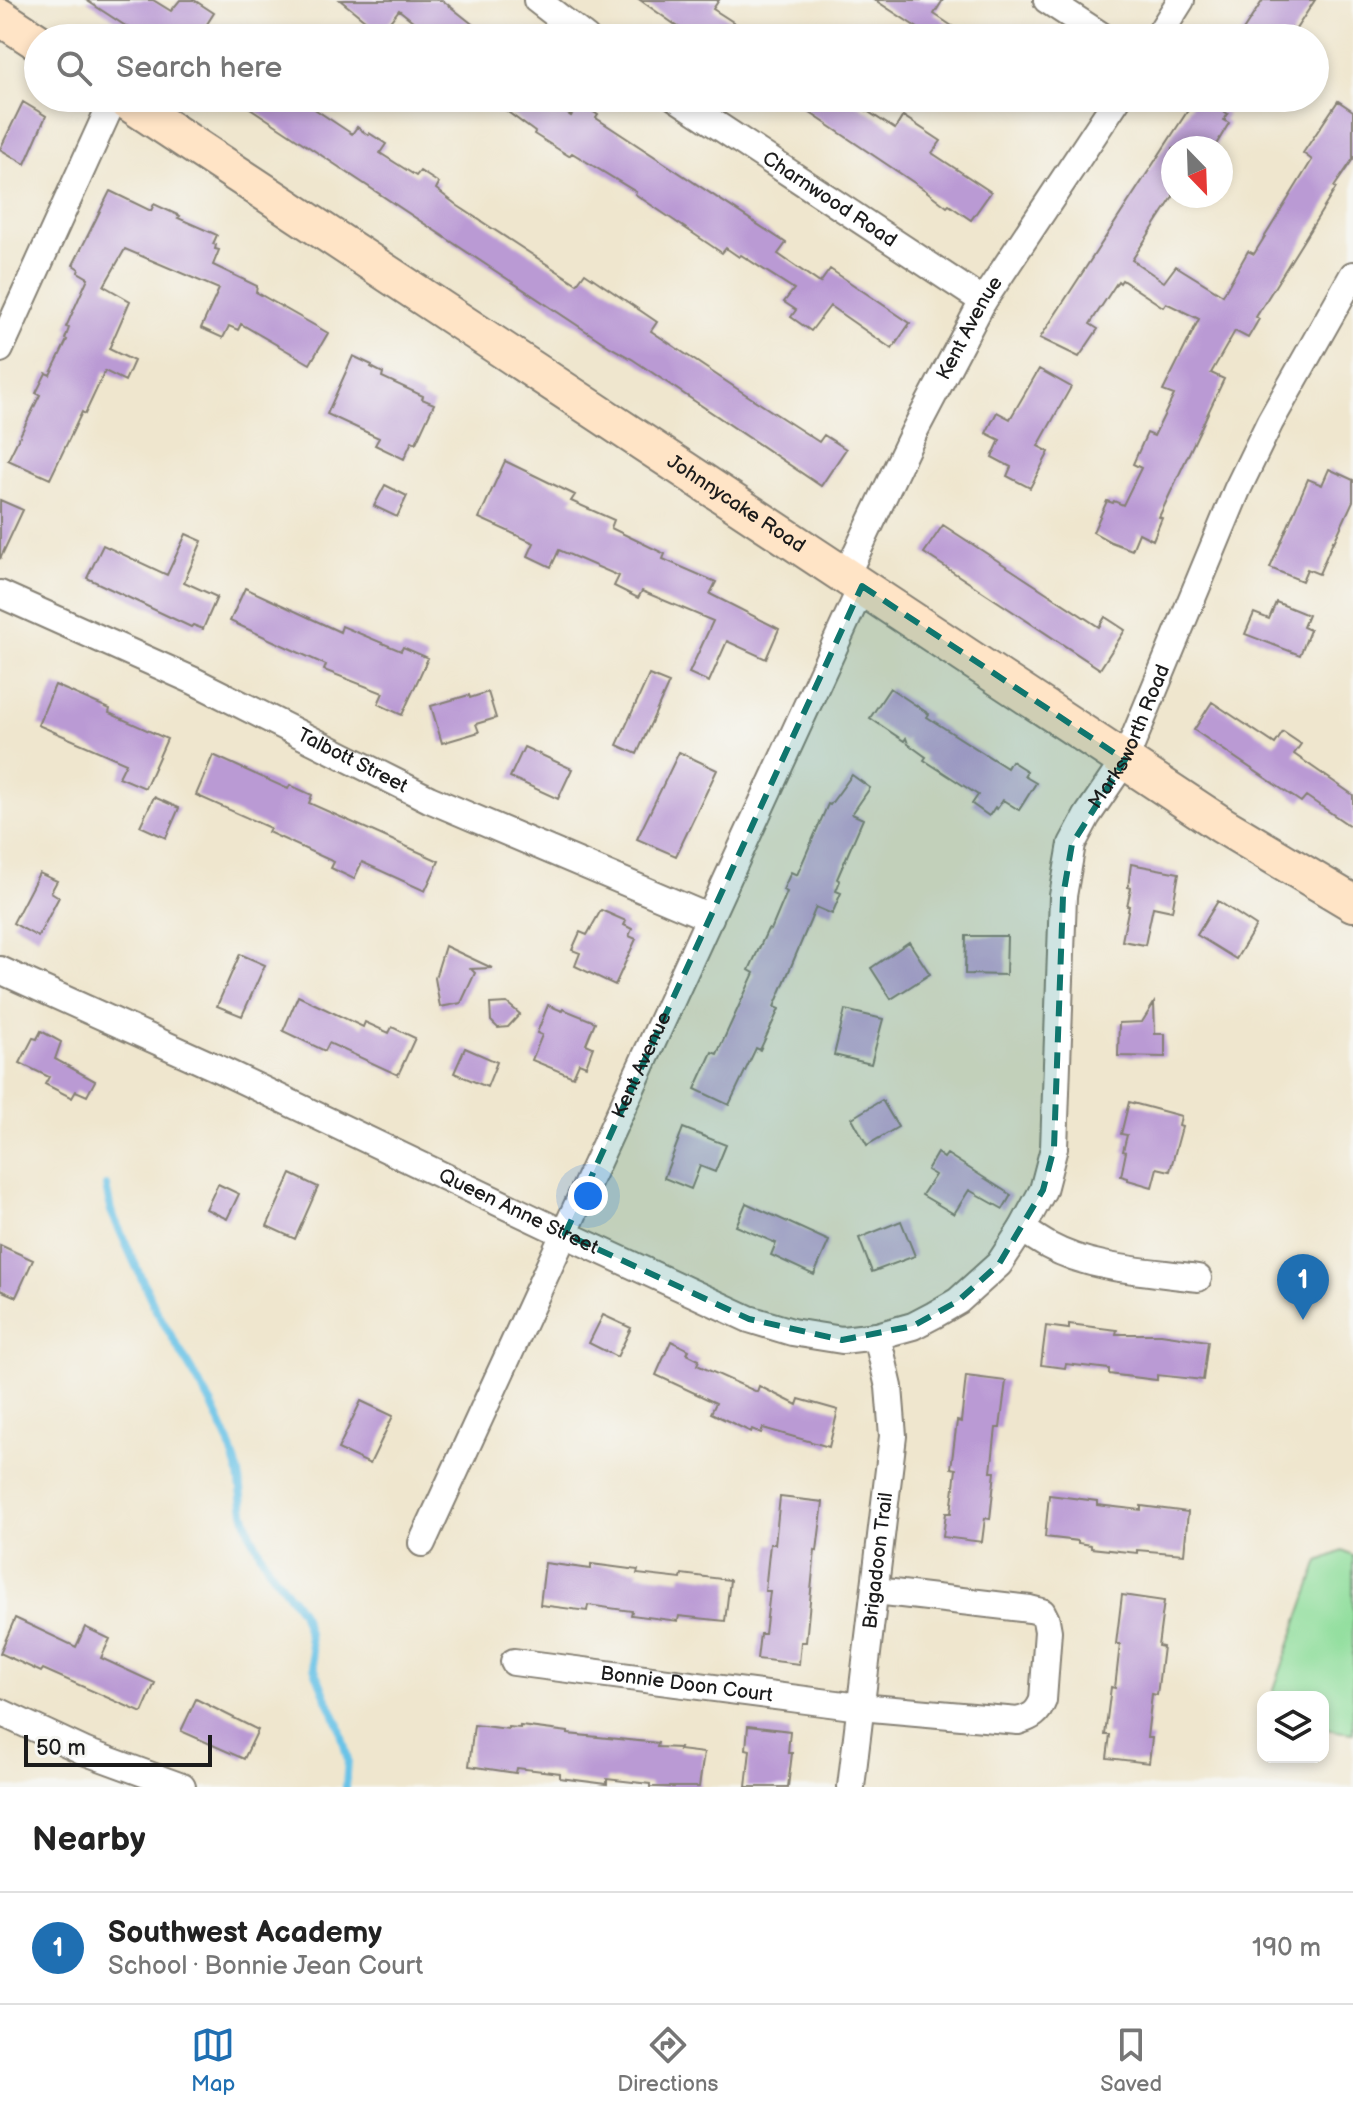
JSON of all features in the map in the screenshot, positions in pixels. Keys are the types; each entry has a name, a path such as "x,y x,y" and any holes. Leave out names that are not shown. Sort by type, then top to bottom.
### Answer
{"main road":[{"path":"0,17 24,33"},
{"name":"Johnnycake Road","path":"143,112 1222,825 1353,903"}],"street":[{"path":"537,0 568,24"},
{"path":"1047,0 1084,24"},
{"path":"1166,24 1181,0"},
{"path":"0,349 108,112"},
{"name":"Charnwood Road","path":"697,112 983,301"},
{"name":"Kent Avenue","path":"422,1543 710,918 915,430 983,301 1109,112"},
{"name":"Marksworth Road","path":"1022,1229 1043,1190 1054,1148 1063,896 1072,844 1125,760 1237,490 1277,410 1353,275"},
{"name":"Talbott Street","path":"0,594 192,680 429,799 710,918"},
{"name":"Queen Anne Street","path":"0,970 219,1069 749,1319 792,1332 842,1340 877,1336 913,1326 958,1301 999,1264 1022,1229"},
{"path":"1022,1229 1050,1247 1077,1258 1198,1278"},
{"name":"Brigadoon Trail","path":"851,1787 893,1436 889,1387 877,1336"},
{"name":"Bonnie Doon Court","path":"514,1662 860,1707 1018,1721 1030,1718 1039,1710 1043,1700 1048,1631 1042,1612 876,1591"},
{"path":"0,1712 86,1752 182,1787"}],"highlighted area":[{"path":"862,586 1125,760 1072,844 1063,896 1054,1148 1043,1190 999,1264 958,1301 913,1326 842,1340 749,1319 565,1234"}],"green space":[{"path":"1343,1551 1353,1556 1353,1733 1329,1728 1329,1691 1273,1691 1319,1561"}],"building":[{"path":"86,0 153,0 171,11 180,0 194,0 214,13 207,24 123,24"},
{"path":"340,0 442,0 472,24 416,24 399,10 388,24 370,24"},
{"path":"640,0 719,0 713,9 736,24 674,24"},
{"path":"875,0 943,0 934,14 949,24 912,24"},
{"path":"1263,0 1315,0 1299,24 1247,24"},
{"path":"1338,101 1353,111 1353,159 1256,317 1259,319 1248,338 1235,331 1211,373 1224,379 1159,517 1162,518 1153,540 1139,533 1132,550 1093,532 1107,501 1123,505 1141,468 1133,464 1147,433 1154,436 1174,395 1163,391 1199,319 1166,303 1163,307 1122,280 1120,283 1118,281 1090,324 1098,329 1079,357 1040,338 1161,152 1161,208 1166,208 1132,260 1164,282 1176,266 1223,295 1248,251 1254,254 1312,160 1303,153"},
{"path":"23,102 24,112 39,112 46,116 25,164 0,149"},
{"path":"256,112 319,112 352,134 357,127 369,133 386,144 380,153 416,176 420,171 439,183 436,189 458,206 577,284 585,273 657,322 651,331 819,442 824,435 846,449 821,486"},
{"path":"508,112 565,112 571,116 574,112 594,112 598,115 596,118 786,243 778,254 820,283 830,269 910,323 892,349 830,306 811,331 791,317 796,310 784,302 794,289 741,255 739,257 726,248 722,253 636,192 572,153 569,156"},
{"path":"809,112 869,112 895,129 903,116 941,141 932,153 991,192 971,220"},
{"path":"1187,112 1225,112 1228,114 1224,120 1229,123 1221,136 1171,136"},
{"path":"110,191 151,211 154,204 217,235 213,244 219,250 213,265 257,286 256,292 328,333 310,364 241,324 238,330 229,326 223,338 201,328 219,289 125,249 104,286 130,301 109,349 134,361 125,381 105,371 50,479 8,460 40,395 36,393 46,373 50,375 67,340 69,328 66,327 88,278 73,265"},
{"path":"353,356 372,365 383,373 382,377 434,404 416,443 412,441 404,459 375,445 379,438 327,414"},
{"path":"1039,369 1071,387 1038,446 1049,452 1030,488 1007,476 1011,467 992,457 1000,440 986,433 997,412 1010,419"},
{"path":"505,461 575,495 571,501 614,520 611,528 665,554 663,559 716,582 710,594 779,629 766,659 727,641 709,682 689,673 713,621 642,591 638,598 614,586 619,576 559,550 551,567 528,556 534,543 479,518"},
{"path":"1329,469 1353,480 1353,501 1319,574 1307,569 1302,581 1270,568 1308,479 1322,485"},
{"path":"385,485 407,496 397,517 374,506"},
{"path":"0,500 23,510 0,559"},
{"path":"943,525 1099,627 1105,617 1125,630 1100,669 924,553"},
{"path":"186,534 202,541 184,582 217,597 203,629 191,627 87,578 103,545 167,575"},
{"path":"245,588 340,632 342,626 401,651 403,647 428,658 402,715 378,704 383,693 324,670 326,665 230,621"},
{"path":"1276,602 1308,615 1303,627 1310,630 1300,655 1245,634 1254,613 1269,619"},
{"path":"649,675 669,683 637,754 617,745"},
{"path":"55,685 167,739 145,788 119,777 126,763 38,725"},
{"path":"890,688 929,714 927,717 1007,768 1011,761 1027,771 1024,776 1036,783 1019,810 1003,800 989,816 972,804 978,795 924,760 926,757 908,744 906,738 904,741 870,718"},
{"path":"488,692 496,718 476,724 479,732 442,743 431,706"},
{"path":"1212,702 1275,744 1283,732 1301,744 1294,754 1353,795 1353,828 1306,796 1301,802 1194,730"},
{"path":"524,747 572,769 558,799 510,777"},
{"path":"679,752 717,770 676,856 637,839"},
{"path":"213,755 288,789 290,785 312,795 309,803 439,861 425,891 362,862 354,879 331,868 334,862 268,832 270,828 196,795"},
{"path":"852,775 870,788 852,814 863,819 837,879 840,881 836,891 841,893 832,914 816,907 774,1007 779,1009 729,1105 695,1089 712,1052 717,1054 754,973 749,970 768,929 771,930 787,892 783,890 791,872 797,875 828,804"},
{"path":"154,797 179,808 166,838 140,826"},
{"path":"1131,864 1179,873 1172,911 1153,907 1145,945 1122,941 1129,906"},
{"path":"39,873 57,881 51,892 59,897 38,937 13,923"},
{"path":"1218,901 1256,926 1236,959 1197,935"},
{"path":"601,910 626,921 624,925 632,929 629,936 636,939 615,985 575,966 580,953 572,950 580,932 587,935"},
{"path":"966,936 1007,936 1006,975 965,974"},
{"path":"909,942 930,974 891,999 871,968"},
{"path":"445,946 492,968 471,969 475,973 461,1003 440,1007 435,978"},
{"path":"240,954 265,965 242,1016 217,1006"},
{"path":"298,996 363,1027 365,1022 389,1033 392,1027 415,1038 398,1075 329,1043 325,1051 283,1031"},
{"path":"507,1003 520,1014 508,1027 498,1028 491,1021 490,1004"},
{"path":"1154,1003 1155,1034 1165,1034 1165,1057 1118,1056 1119,1023 1142,1022"},
{"path":"548,1005 595,1022 586,1044 593,1047 586,1066 579,1063 573,1077 532,1060 542,1035 537,1033"},
{"path":"845,1010 883,1019 871,1064 834,1055"},
{"path":"41,1031 61,1042 55,1059 95,1081 87,1096 76,1091 72,1098 45,1084 49,1077 20,1063 33,1038 37,1039"},
{"path":"465,1048 497,1062 487,1087 454,1073"},
{"path":"882,1100 898,1127 867,1145 852,1118"},
{"path":"1129,1102 1181,1116 1179,1126 1182,1127 1170,1171 1157,1168 1152,1187 1121,1176 1127,1135 1121,1134"},
{"path":"683,1128 726,1145 715,1172 700,1166 691,1189 664,1178"},
{"path":"937,1153 944,1158 947,1154 1011,1195 1003,1209 969,1190 954,1214 922,1195 935,1175 927,1170"},
{"path":"291,1174 318,1187 295,1239 267,1226"},
{"path":"218,1184 239,1194 227,1219 206,1209"},
{"path":"746,1203 829,1241 814,1275 771,1255 776,1243 736,1226"},
{"path":"901,1221 915,1256 872,1272 859,1238"},
{"path":"0,1245 33,1260 16,1297 0,1290"},
{"path":"603,1315 631,1328 617,1357 589,1343"},
{"path":"1069,1324 1117,1330 1116,1334 1161,1334 1208,1341 1203,1380 1157,1375 1157,1380 1109,1374 1109,1369 1066,1364 1065,1368 1041,1365 1046,1326 1069,1329"},
{"path":"671,1341 689,1350 687,1354 699,1360 697,1365 757,1392 759,1386 797,1405 799,1399 838,1410 829,1447 763,1428 761,1433 752,1429 751,1432 711,1413 716,1403 656,1375"},
{"path":"966,1376 1006,1381 1000,1428 996,1428 990,1519 985,1518 982,1542 943,1537 946,1513 951,1513 956,1469 951,1468 957,1421 961,1422"},
{"path":"361,1401 393,1416 370,1464 338,1449"},
{"path":"1049,1495 1097,1501 1097,1505 1188,1512 1184,1554 1091,1548 1091,1545 1078,1541 1045,1537"},
{"path":"780,1497 823,1502 806,1642 801,1642 799,1664 757,1659 760,1634 765,1634 770,1591 765,1591 770,1544 775,1544"},
{"path":"545,1563 591,1569 591,1564 681,1579 682,1574 730,1580 725,1621 679,1616 678,1621 588,1605 587,1611 540,1605"},
{"path":"1122,1595 1164,1601 1158,1646 1163,1647 1157,1695 1152,1694 1147,1738 1152,1738 1149,1763 1107,1758 1110,1735 1105,1735 1111,1687 1115,1688"},
{"path":"15,1618 76,1647 85,1627 110,1639 101,1658 155,1683 142,1713 0,1653"},
{"path":"196,1699 258,1730 244,1759 181,1731"},
{"path":"474,1725 508,1729 520,1726 658,1743 657,1747 704,1753 699,1787 650,1787 650,1784 607,1779 607,1784 560,1778 560,1773 517,1768 516,1773 469,1766"},
{"path":"748,1726 790,1731 788,1753 792,1753 788,1787 746,1787 750,1750 746,1749"}],"waterway":[{"path":"106,1186 111,1211 156,1310 212,1405 229,1442 251,1535 268,1567 301,1611 314,1667 339,1725 348,1760 346,1787"}],"place":[{"name":"Southwest Academy","path":"1303,1320"}]}
